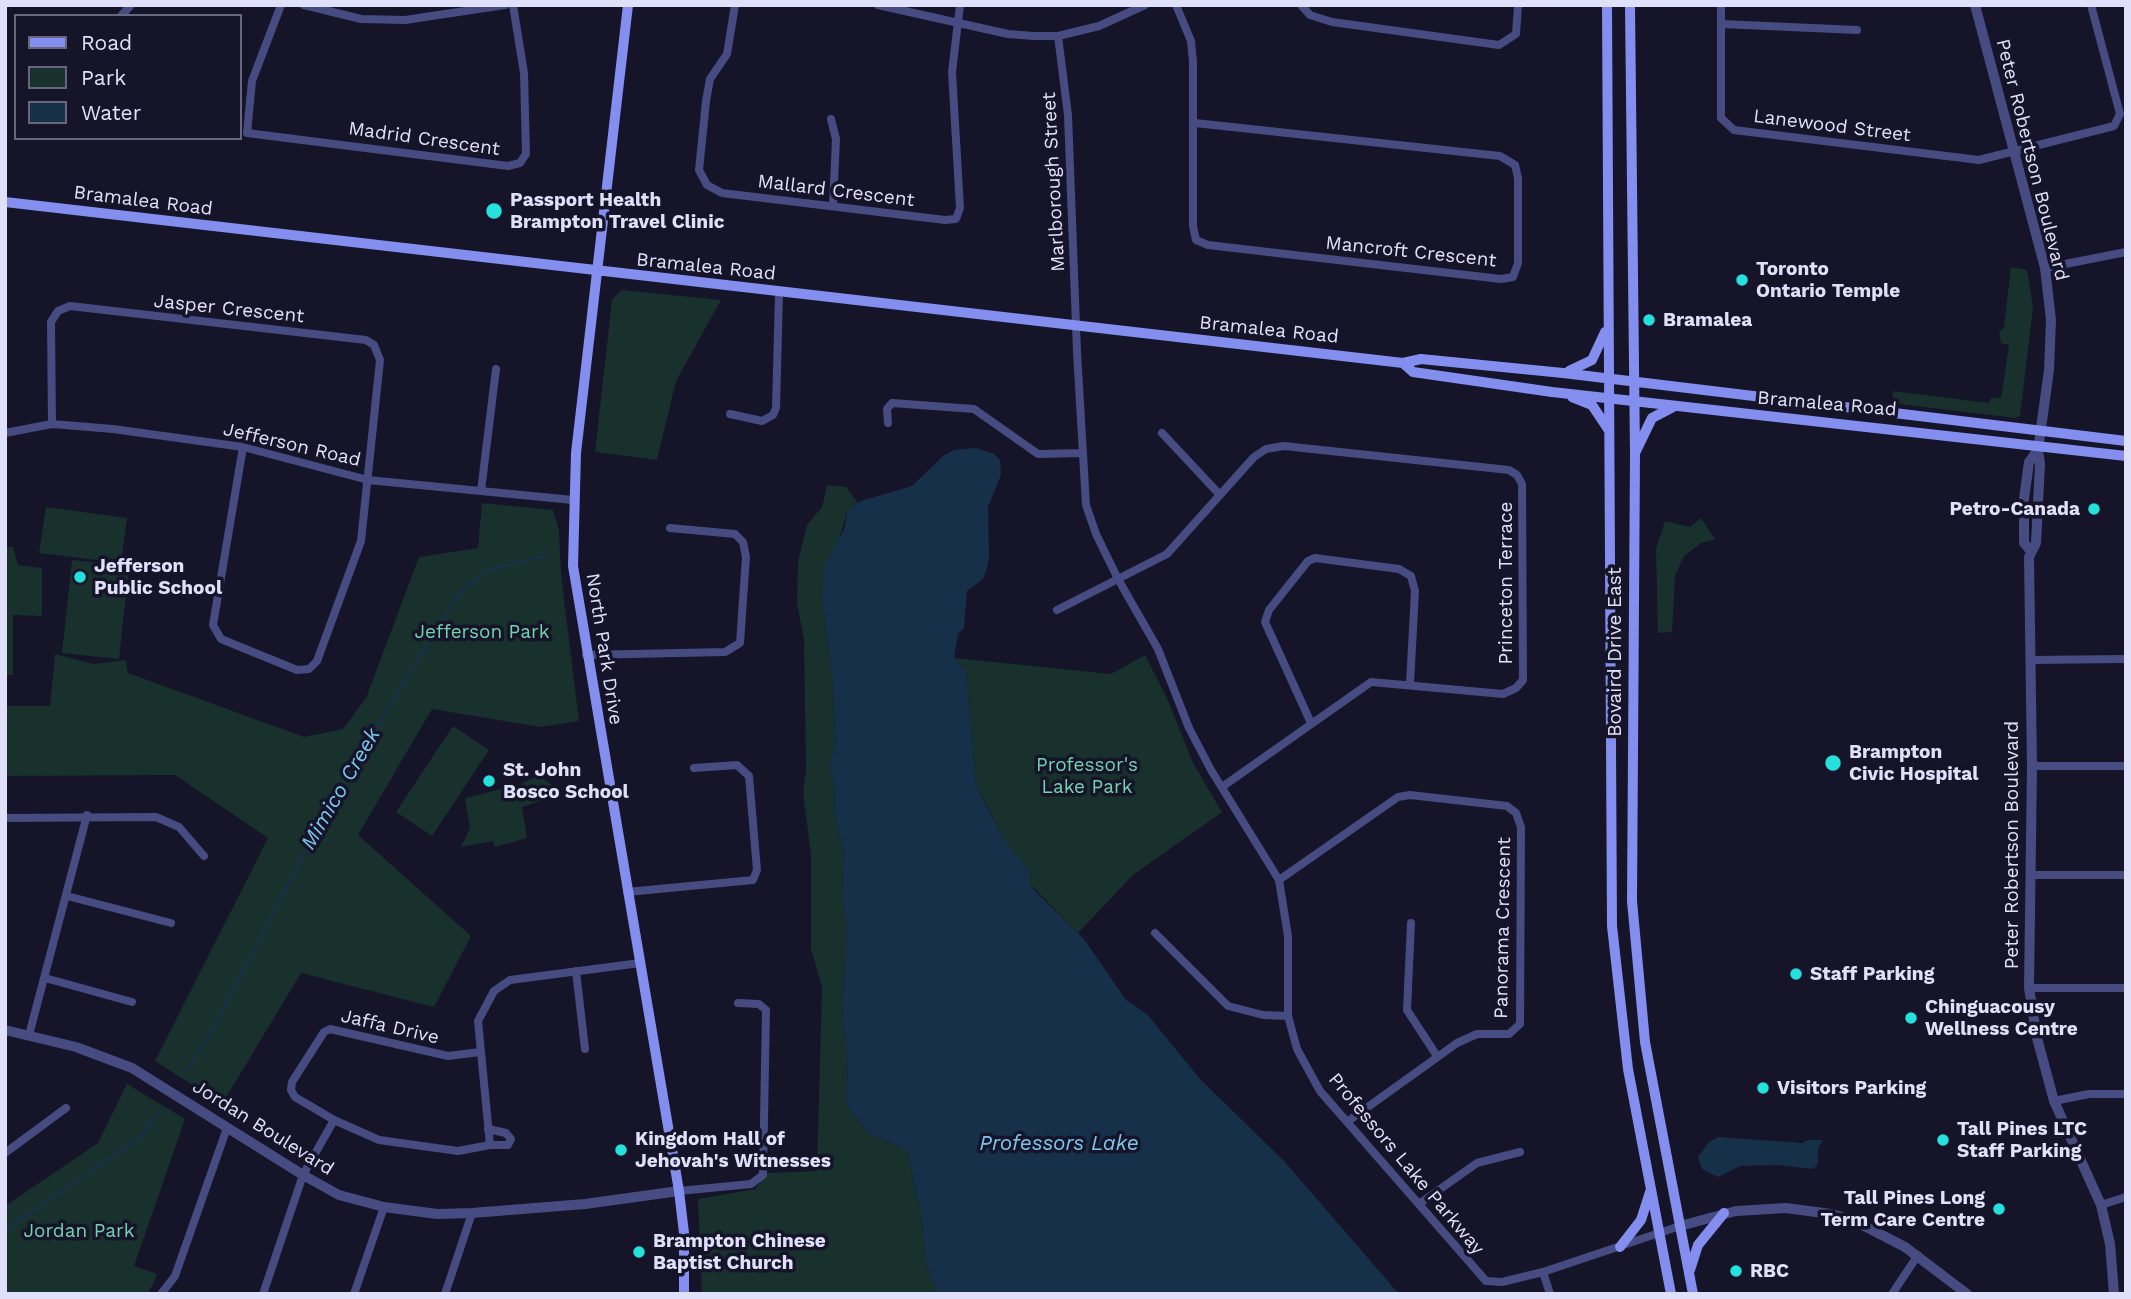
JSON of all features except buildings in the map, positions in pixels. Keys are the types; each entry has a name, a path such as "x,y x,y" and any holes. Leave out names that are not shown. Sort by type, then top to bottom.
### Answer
{"main road":[{"name":"North Park Drive","path":"628,5 595,272 573,499 573,566 626,892 679,1191 684,1233 684,1294"},
{"name":"Bovaird Drive East","path":"1607,5 1612,926 1628,1069 1671,1294"},
{"name":"Bovaird Drive East","path":"1630,5 1634,381 1632,901 1647,1051 1693,1294"},
{"name":"Bramalea Road","path":"5,202 1403,363 1421,359 1609,378 2126,441"},
{"path":"1563,373 1580,368 1595,356 1608,319"},
{"name":"Bramalea Road","path":"1403,363 1413,372 1552,392 2126,456"},
{"path":"1552,392 1591,405 1602,416 1610,434"},
{"path":"1634,454 1652,418 1665,408 1679,406"},
{"path":"1620,1247 1642,1220 1651,1189"},
{"path":"1689,1273 1698,1245 1724,1213"}],"street":[{"name":"Madrid Crescent","path":"281,5 252,81 243,132 508,166 520,163 526,154 524,73 513,5"},
{"path":"304,5 361,19 405,20 505,5"},
{"name":"Mallard Crescent","path":"735,5 727,54 710,79 702,128 699,170 707,184 722,193 945,220 956,219 960,208 952,72 958,24"},
{"path":"878,5 1008,34 1058,36 1098,26 1144,5"},
{"path":"958,24 960,5"},
{"name":"Mancroft Crescent","path":"1176,5 1191,41 1195,123 1193,226 1196,240 1208,245 1501,279 1513,276 1518,263 1518,178 1516,165 1500,156 1195,123"},
{"path":"1301,5 1310,15 1332,22 1499,45 1517,34 1517,5"},
{"name":"Lanewood Street","path":"1721,5 1721,118 1734,130 1979,160 2114,126 2120,114 2091,5"},
{"name":"Peter Robertson Boulevard","path":"1975,5 2045,268 2052,343 2038,448 2029,462 2024,499 2024,543 2030,550 2032,766 2029,988 2037,1038 2054,1101 2101,1205 2110,1244 2114,1294"},
{"path":"1722,24 1857,30"},
{"name":"Marlborough Street","path":"1058,36 1068,115 1077,327"},
{"path":"831,119 836,139 833,205"},
{"path":"2045,268 2126,252"},
{"path":"730,414 762,421 773,415 776,408 779,293"},
{"name":"Jasper Crescent","path":"52,424 51,322 58,310 70,306 366,340 374,345 380,360 368,480"},
{"name":"Professors Lake Parkway","path":"1077,327 1086,505 1096,534 1118,579 1158,649 1189,728 1279,880 1288,936 1288,1016 1297,1049 1320,1091 1486,1281 1502,1282 1543,1272 1680,1226"},
{"path":"481,491 496,369"},
{"path":"888,423 887,409 892,404 974,409 1038,454 1082,453"},
{"name":"Jefferson Road","path":"5,433 37,424 52,424 243,447 368,480 573,499"},
{"path":"1162,433 1220,495"},
{"name":"Princeton Terrace","path":"1057,610 1167,554 1254,457 1266,449 1284,446 1509,470 1517,475 1522,484 1523,680 1516,688 1503,694 1371,682 1222,786"},
{"path":"243,447 213,625 221,639 297,670 309,669 317,661 361,541 368,480"},
{"path":"586,655 725,652 740,643 745,570 743,542 735,534 670,528"},
{"path":"1311,723 1265,622 1269,610 1308,561 1315,558 1399,569 1411,576 1415,591 1410,684"},
{"path":"2030,660 2126,659"},
{"path":"626,892 753,880 758,870 749,776 745,769 737,765 694,768"},
{"path":"2032,766 2126,766"},
{"name":"Panorama Crescent","path":"1279,880 1398,797 1507,806 1516,813 1521,827 1520,1024 1508,1034 1477,1034 1437,1056 1347,1122"},
{"path":"29,1035 86,815"},
{"path":"5,817 136,816 167,821 186,833 204,856"},
{"path":"2030,875 2126,876"},
{"path":"67,896 171,923"},
{"path":"1411,923 1407,1010 1437,1056"},
{"path":"1154,933 1228,1006 1263,1016 1288,1016"},
{"path":"488,1129 506,1133 511,1139 508,1145 490,1145 488,1129 480,1052 478,1021 501,984 640,963"},
{"path":"576,971 585,1049"},
{"path":"45,978 132,1002"},
{"path":"2029,988 2126,988"},
{"path":"679,1191 751,1184 763,1175 766,1010 759,1004 738,1003"},
{"name":"Jaffa Drive","path":"480,1052 448,1056 330,1029 324,1032 292,1082 291,1090 295,1097 334,1120 379,1140 458,1151 490,1145"},
{"name":"Jordan Boulevard","path":"5,1030 76,1047 132,1068 303,1175 340,1195 384,1207 437,1214 472,1213 585,1205 679,1191"},
{"path":"2054,1101 2089,1094 2126,1094"},
{"path":"5,1153 66,1108"},
{"path":"263,1294 303,1175 334,1120"},
{"path":"160,1294 175,1276 227,1128"},
{"path":"1419,1204 1477,1163 1520,1152"},
{"path":"2101,1205 2126,1197"},
{"path":"354,1294 384,1207"},
{"path":"1680,1226 1724,1213 1786,1208 1831,1213 1851,1219 1918,1255 1967,1294"},
{"path":"445,1294 472,1213"},
{"path":"1892,1294 1918,1255"},
{"path":"1543,1272 1550,1294"}],"green space":[{"path":"2011,267 2027,270 2033,308 2020,416 2015,418 1892,403 1893,391 1989,403 1991,398 2001,398 2009,345 2001,343 1999,331 2004,328"},
{"path":"621,290 721,300 676,381 657,460 595,452 612,300"},
{"path":"827,485 846,487 858,503 847,512 822,596 832,678 836,746 829,764 835,791 834,813 844,852 842,890 847,930 842,1007 848,1067 846,1104 868,1133 907,1150 921,1214 926,1264 937,1294 702,1294 698,1199 755,1189 768,1173 817,1171 822,987 811,949 811,855 803,793 806,770 804,639 797,603 798,561 807,525 822,507"},
{"name":"Jefferson Park","path":"482,503 553,510 559,531 561,575 579,721 540,727 432,709 358,835 471,936 434,1007 301,973 222,1104 155,1061 268,838 175,775 5,776 5,706 50,706 55,654 94,664 126,660 128,673 304,737 343,729 366,698 419,557 478,548"},
{"path":"46,507 127,518 121,563 39,553"},
{"path":"1701,518 1715,539 1701,543 1684,556 1675,576 1672,632 1658,633 1656,549 1665,521 1690,527"},
{"path":"5,547 13,547 18,565 42,568 42,616 13,615 13,675 5,675"},
{"path":"72,560 129,566 119,659 62,653"},
{"name":"Professor's Lake Park","path":"1145,655 1167,698 1193,763 1222,812 1133,875 1078,933 1029,883 1031,872 1005,841 976,784 966,673 954,658 1111,674"},
{"path":"453,726 489,750 432,836 396,812"},
{"path":"539,775 553,786 543,800 522,807 527,838 495,847 493,841 461,847 470,828 465,798 521,784"},
{"name":"Jordan Park","path":"127,1084 185,1119 134,1266 157,1274 153,1284 147,1294 5,1294 5,1206 98,1143"}],"water":[{"name":"Professors Lake","path":"976,448 994,454 1000,460 1001,475 988,507 989,559 986,571 983,579 967,591 964,628 958,634 954,658 966,672 976,784 988,809 1005,841 1031,872 1029,883 1084,939 1126,1000 1147,1014 1200,1079 1284,1161 1399,1294 937,1294 926,1264 921,1214 907,1150 868,1133 846,1104 848,1067 842,1007 847,930 842,890 844,852 834,813 835,791 829,764 836,746 832,678 822,596 824,568 845,527 847,512 861,501 912,486 943,456 954,450"},
{"path":"1718,1137 1802,1143 1808,1140 1823,1140 1818,1148 1818,1164 1813,1169 1778,1165 1740,1166 1718,1177 1702,1169 1698,1157 1709,1142"}],"waterway":[{"name":"Mimico Creek","path":"184,1074 207,1040 335,794 462,590 487,570 547,555"},
{"name":"Mimico Creek","path":"5,1230 140,1138 161,1110"}],"place":[{"name":"Passport Health Brampton Travel Clinic","path":"494,211"},
{"name":"Toronto Ontario Temple","path":"1742,280"},
{"name":"Bramalea","path":"1649,320"},
{"name":"Petro-Canada","path":"2094,509"},
{"name":"Jefferson Public School","path":"80,577"},
{"name":"Brampton Civic Hospital","path":"1833,763"},
{"name":"St. John Bosco School","path":"489,781"},
{"name":"Staff Parking","path":"1796,974"},
{"name":"Chinguacousy Wellness Centre","path":"1911,1018"},
{"name":"Visitors Parking","path":"1763,1088"},
{"name":"Tall Pines LTC Staff Parking","path":"1943,1140"},
{"name":"Kingdom Hall of Jehovah's Witnesses","path":"621,1150"},
{"name":"Tall Pines Long Term Care Centre","path":"1999,1209"},
{"name":"Brampton Chinese Baptist Church","path":"639,1252"},
{"name":"RBC","path":"1736,1271"}]}
